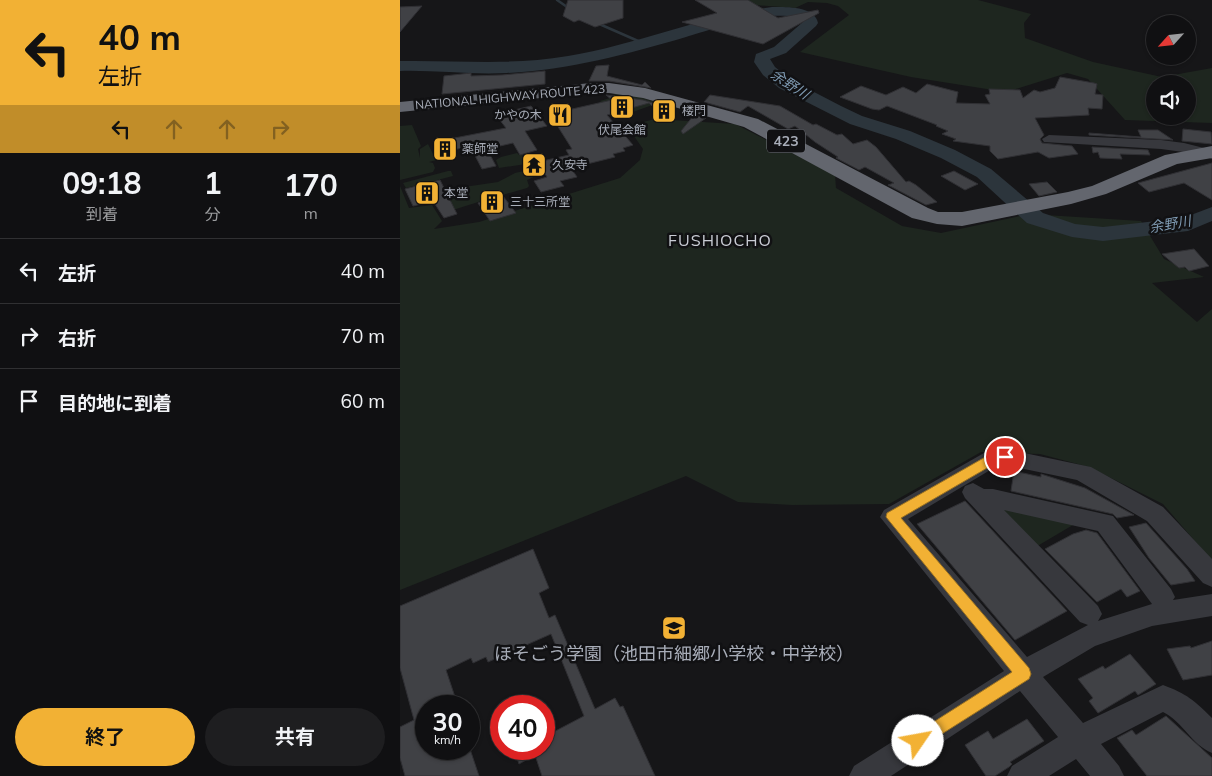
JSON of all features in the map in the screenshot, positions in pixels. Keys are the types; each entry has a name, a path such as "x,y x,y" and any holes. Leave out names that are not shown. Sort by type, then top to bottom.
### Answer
{"highway":[{"name":"NATIONAL HIGHWAY ROUTE 423","path":"400,107 591,88 625,89 659,96 751,123 920,213 937,218 962,219 1037,205 1092,192 1172,159 1211,153"}],"street":[{"path":"1049,139 1165,145 1200,149 1211,153"},
{"path":"1109,776 892,517 992,459 1005,457 1083,473 1156,514 1212,576"},
{"path":"959,478 1089,614"},
{"path":"979,498 993,498 1105,523 1162,597"},
{"path":"864,776 1023,674 1087,638 1152,615 1212,605"},
{"path":"1022,776 1079,740 1163,698 1182,708 1212,739"}],"shaded area":[{"path":"735,0 978,0 1031,14 1024,23 1025,38 1093,62 1153,75 1146,75 1146,121 1125,120 1088,79 1067,73 1006,92 911,77 800,52 849,15 838,6 827,3 808,2 795,8 741,4"},
{"path":"1212,68 1212,123 1196,122 1196,75 1173,75"},
{"path":"611,92 633,95 658,103 619,117 600,101 617,96"},
{"path":"655,119 735,124 835,175 836,188 902,226 941,233 1029,214 1141,221 1164,259 1204,277 1152,283 1197,322 1212,309 1212,561 1163,504 1089,467 1040,454 981,452 889,504 792,505 738,502 686,476 400,590 400,186 409,208 432,205 442,221 434,229 479,222 620,178 640,160 643,149 627,126"},
{"path":"412,125 421,146 418,149 420,158 420,149 428,144 434,156 440,159 429,162 433,163 435,168 433,172 400,180 400,126"},
{"path":"517,153 519,155 527,154 532,163 499,168 496,160"},
{"path":"532,169 538,175 527,180 529,186 527,188 499,196 492,196 491,198 456,209 453,209 448,200 465,194 462,188 464,187 498,182 515,173"},
{"path":"451,171 453,176 406,188 403,183"},
{"path":"1001,504 1078,522 1034,548 997,509"}],"building":[{"path":"568,0 623,0 623,18 595,27 579,20 574,22 563,16"},
{"path":"695,0 748,0 778,18 818,10 819,13 763,44 682,22 717,13"},
{"path":"422,6 400,32 400,7"},
{"path":"609,65 607,76 642,85 645,82 651,88 609,81 589,81 596,66"},
{"path":"545,71 545,84 442,94 444,76 471,73 471,76 502,75"},
{"path":"1060,77 1097,84 1095,94 1103,95 1102,109 1088,108 1089,115 1035,118 1044,135 1040,139 1042,143 1072,146 1078,154 1049,158 1038,152 998,159 990,151 990,146 953,141 956,139 942,134 948,131 937,125 887,106 879,110 872,109 840,97 861,86 886,95 903,87 916,93 927,84 958,92 956,103 990,104 985,95 990,94 989,89 1020,90 1023,98 1034,90 1040,92 1055,88"},
{"path":"606,95 643,100 669,108 675,113 662,116 649,103 607,115 633,145 623,148 625,151 613,154 615,157 571,168 577,177 560,181 564,186 541,192 534,181 547,177 538,162 569,155 566,150 572,149 550,114 612,100"},
{"path":"710,95 780,106 813,125 816,124 837,135 842,134 853,144 867,140 876,147 906,182 909,181 916,185 937,202 926,205 888,185 894,183 865,167 859,170 836,158 838,157 795,126 788,129 748,106 740,112 704,102"},
{"path":"531,106 547,126 525,131 537,150 520,155 513,143 487,149 496,166 482,169 470,146 437,154 434,142 506,128 499,119 509,117 506,112"},
{"path":"694,115 706,118 683,134 681,131"},
{"path":"1183,129 1211,132 1212,144 1182,141"},
{"path":"1138,130 1158,130 1173,140 1089,135 1089,133 1141,137"},
{"path":"1092,147 1148,150 1150,155 1120,154 1122,159 1100,158 1098,152 1093,153"},
{"path":"1212,163 1212,200 1184,183 1149,192 1138,183"},
{"path":"954,171 978,184 965,190 941,176"},
{"name":"本堂","path":"440,180 457,214 444,218 433,201 413,206 405,189"},
{"path":"1047,182 1057,192 1039,196 1029,184"},
{"path":"503,196 516,213 490,221 478,203"},
{"path":"1194,249 1209,266 1189,271 1185,267 1179,268 1162,254"},
{"path":"1014,471 1041,477 1041,474 1085,488 1134,515 1117,518 1113,514 1011,491"},
{"path":"965,501 1067,611 1015,640 917,524"},
{"path":"1146,523 1187,569 1195,581 1171,585 1149,558 1129,527"},
{"path":"1086,530 1097,533 1140,591 1127,597 1121,589 1097,602 1045,549 1073,534"},
{"path":"533,549 549,588 539,593 549,618 555,615 595,709 615,698 620,707 623,706 655,776 542,776 537,760 555,760 555,731 584,716 551,634 488,662 486,657 473,663 471,658 446,670 454,695 415,695 415,760 474,760 479,776 405,776 400,758 400,727 414,720 400,668 400,606"},
{"path":"1212,641 1212,675 1183,680 1167,649 1190,646 1191,648"},
{"path":"1130,654 1156,684 1138,695 1135,691 1098,713 1089,701 1093,698 1078,679 1103,666 1105,669"},
{"path":"1166,716 1212,758 1212,776 1147,776 1117,738 1132,730 1136,735"},
{"path":"1027,719 1044,741 1010,762 1012,764 1009,767 995,776 986,776 965,745 988,731 993,739"},
{"path":"518,760 526,760 519,764"}],"waterway":[{"path":"557,0 570,9"},
{"name":"余野川","path":"400,66 506,68 544,65 613,52 757,13 799,13 810,18 811,23 780,50 762,57 762,62 769,71 785,84 856,120 903,135 948,154 984,173 1035,218 1072,230 1103,234 1188,224 1212,213"},
{"path":"597,23 645,44"}],"place":[{"name":"伏尾会館","path":"622,107"},
{"name":"楼門","path":"664,111"},
{"name":"かやの木","path":"560,115"},
{"name":"薬師堂","path":"445,149"},
{"name":"久安寺","path":"534,165"},
{"name":"本堂","path":"427,193"},
{"name":"三十三所堂","path":"492,202"},
{"name":"ほそごう学園（池田市細郷小学校・中学校）","path":"674,628"}],"district":[{"name":"FUSHIOCHO","path":"720,240"}],"route":[{"path":"918,741 1023,674 892,517 992,459 1005,457"}]}
